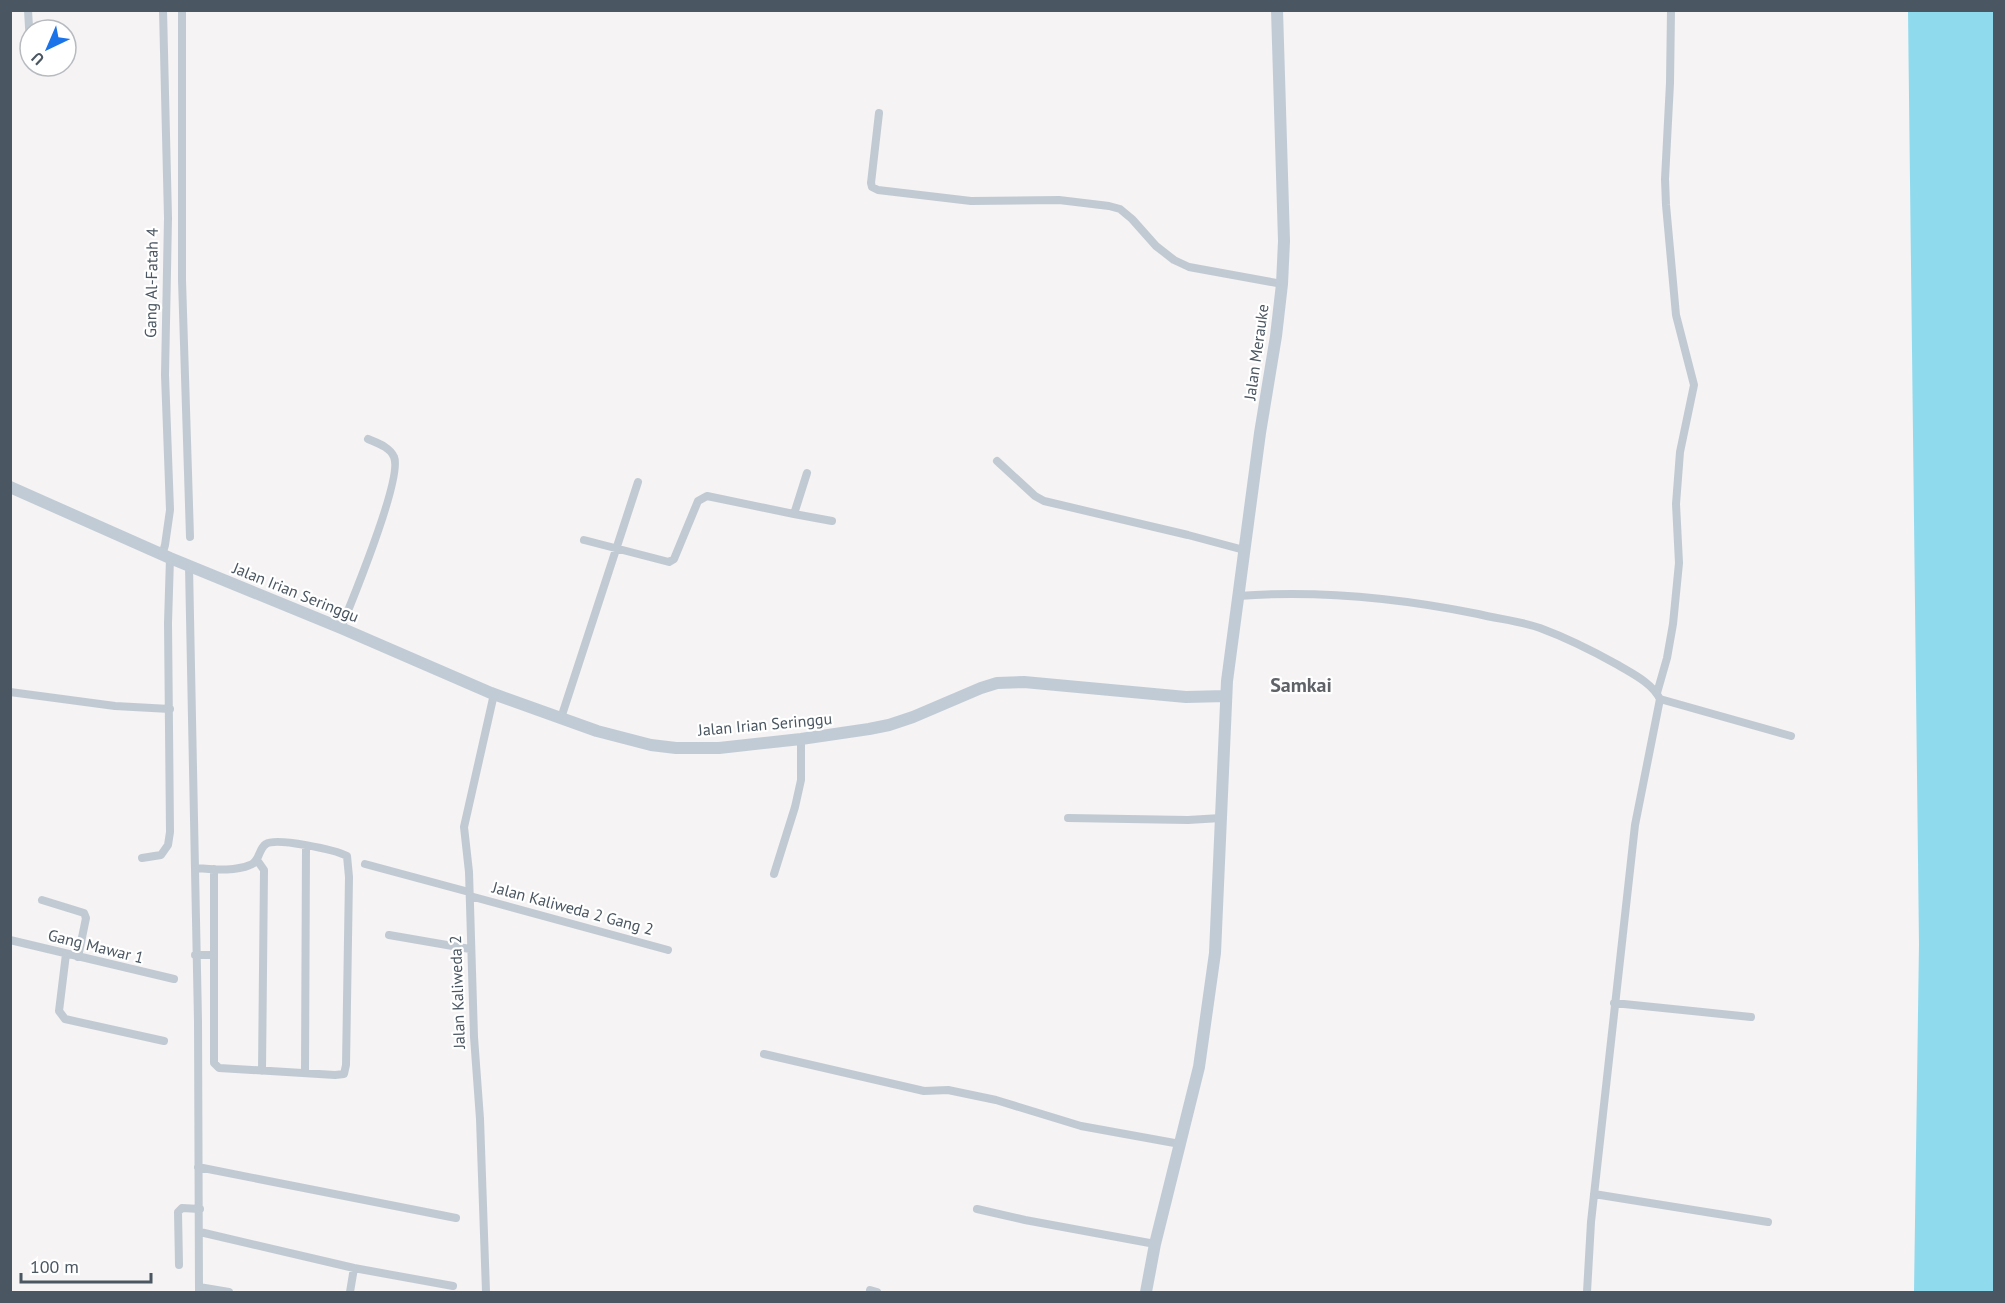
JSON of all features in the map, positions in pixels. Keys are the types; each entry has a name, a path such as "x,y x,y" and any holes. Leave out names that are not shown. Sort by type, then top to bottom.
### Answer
{"street":[{"name":"Gang Al-Fatah 4","path":"163,10 168,218 165,375 170,510 165,545 175,560"},
{"path":"182,10 182,280 190,537"},
{"name":"Jalan Merauke","path":"1146,1293 1155,1244 1199,1067 1215,953 1226,696 1244,550 1282,284 1284,241 1277,10"},
{"path":"1587,1293 1591,1222 1614,1003 1628,900 1635,825 1673,624 1679,563 1676,504 1680,452 1694,385 1676,315 1666,205 1671,10"},
{"path":"879,113 871,183 872,187 878,190 971,201 1059,200 1108,206 1120,209 1156,246 1174,260 1189,267 1282,284"},
{"path":"341,628 382,520 394,474 393,454 388,448 368,439"},
{"path":"997,461 1035,496 1044,501 1244,550"},
{"path":"794,514 807,473"},
{"path":"561,718 638,482"},
{"name":"Jalan Irian Seringgu","path":"10,487 175,560 494,694 624,739 651,745 676,748 719,748 801,739 889,725 997,683 1024,682 1186,697 1226,696"},
{"path":"584,540 669,562 674,559 698,501 707,496 832,522"},
{"path":"142,858 161,855 168,845 170,832 168,623 175,560"},
{"path":"175,560 195,868 199,1290 229,1293"},
{"path":"1238,596 1284,593 1387,600 1418,603 1522,623 1558,635 1600,655 1632,674 1658,696 1684,707 1791,735"},
{"path":"10,692 115,705 170,709"},
{"name":"Jalan Kaliweda 2","path":"486,1293 480,1119 470,949 469,872 464,827 494,694"},
{"path":"774,874 801,780 801,739"},
{"path":"1068,818 1188,820 1221,818"},
{"path":"195,868 214,869 250,865 257,860 261,849 269,842 290,842 347,856 349,877 346,1071 344,1074 219,1068 214,1063 214,869"},
{"path":"305,1073 306,846"},
{"path":"257,860 264,870 262,1071"},
{"name":"Jalan Kaliweda 2 Gang 2","path":"365,864 668,950"},
{"path":"42,900 84,913 86,918 78,957"},
{"path":"389,935 470,949"},
{"name":"Gang Mawar 1","path":"10,940 174,979"},
{"path":"66,954 59,1011 61,1015 65,1018 164,1041"},
{"path":"195,955 214,955"},
{"path":"1614,1003 1751,1017"},
{"path":"764,1054 924,1091 948,1090 996,1100 1081,1126 1180,1144"},
{"path":"198,1167 456,1218"},
{"path":"1594,1194 1768,1222"},
{"path":"179,1265 178,1212 182,1208 198,1209"},
{"path":"977,1209 1155,1244"},
{"path":"200,1232 354,1268 453,1286"},
{"path":"350,1293 354,1268"}],"water":[{"path":"1908,11 1994,11 1994,1292 1914,1292 1919,944"}],"district":[{"name":"Samkai","path":"1301,685"}]}
